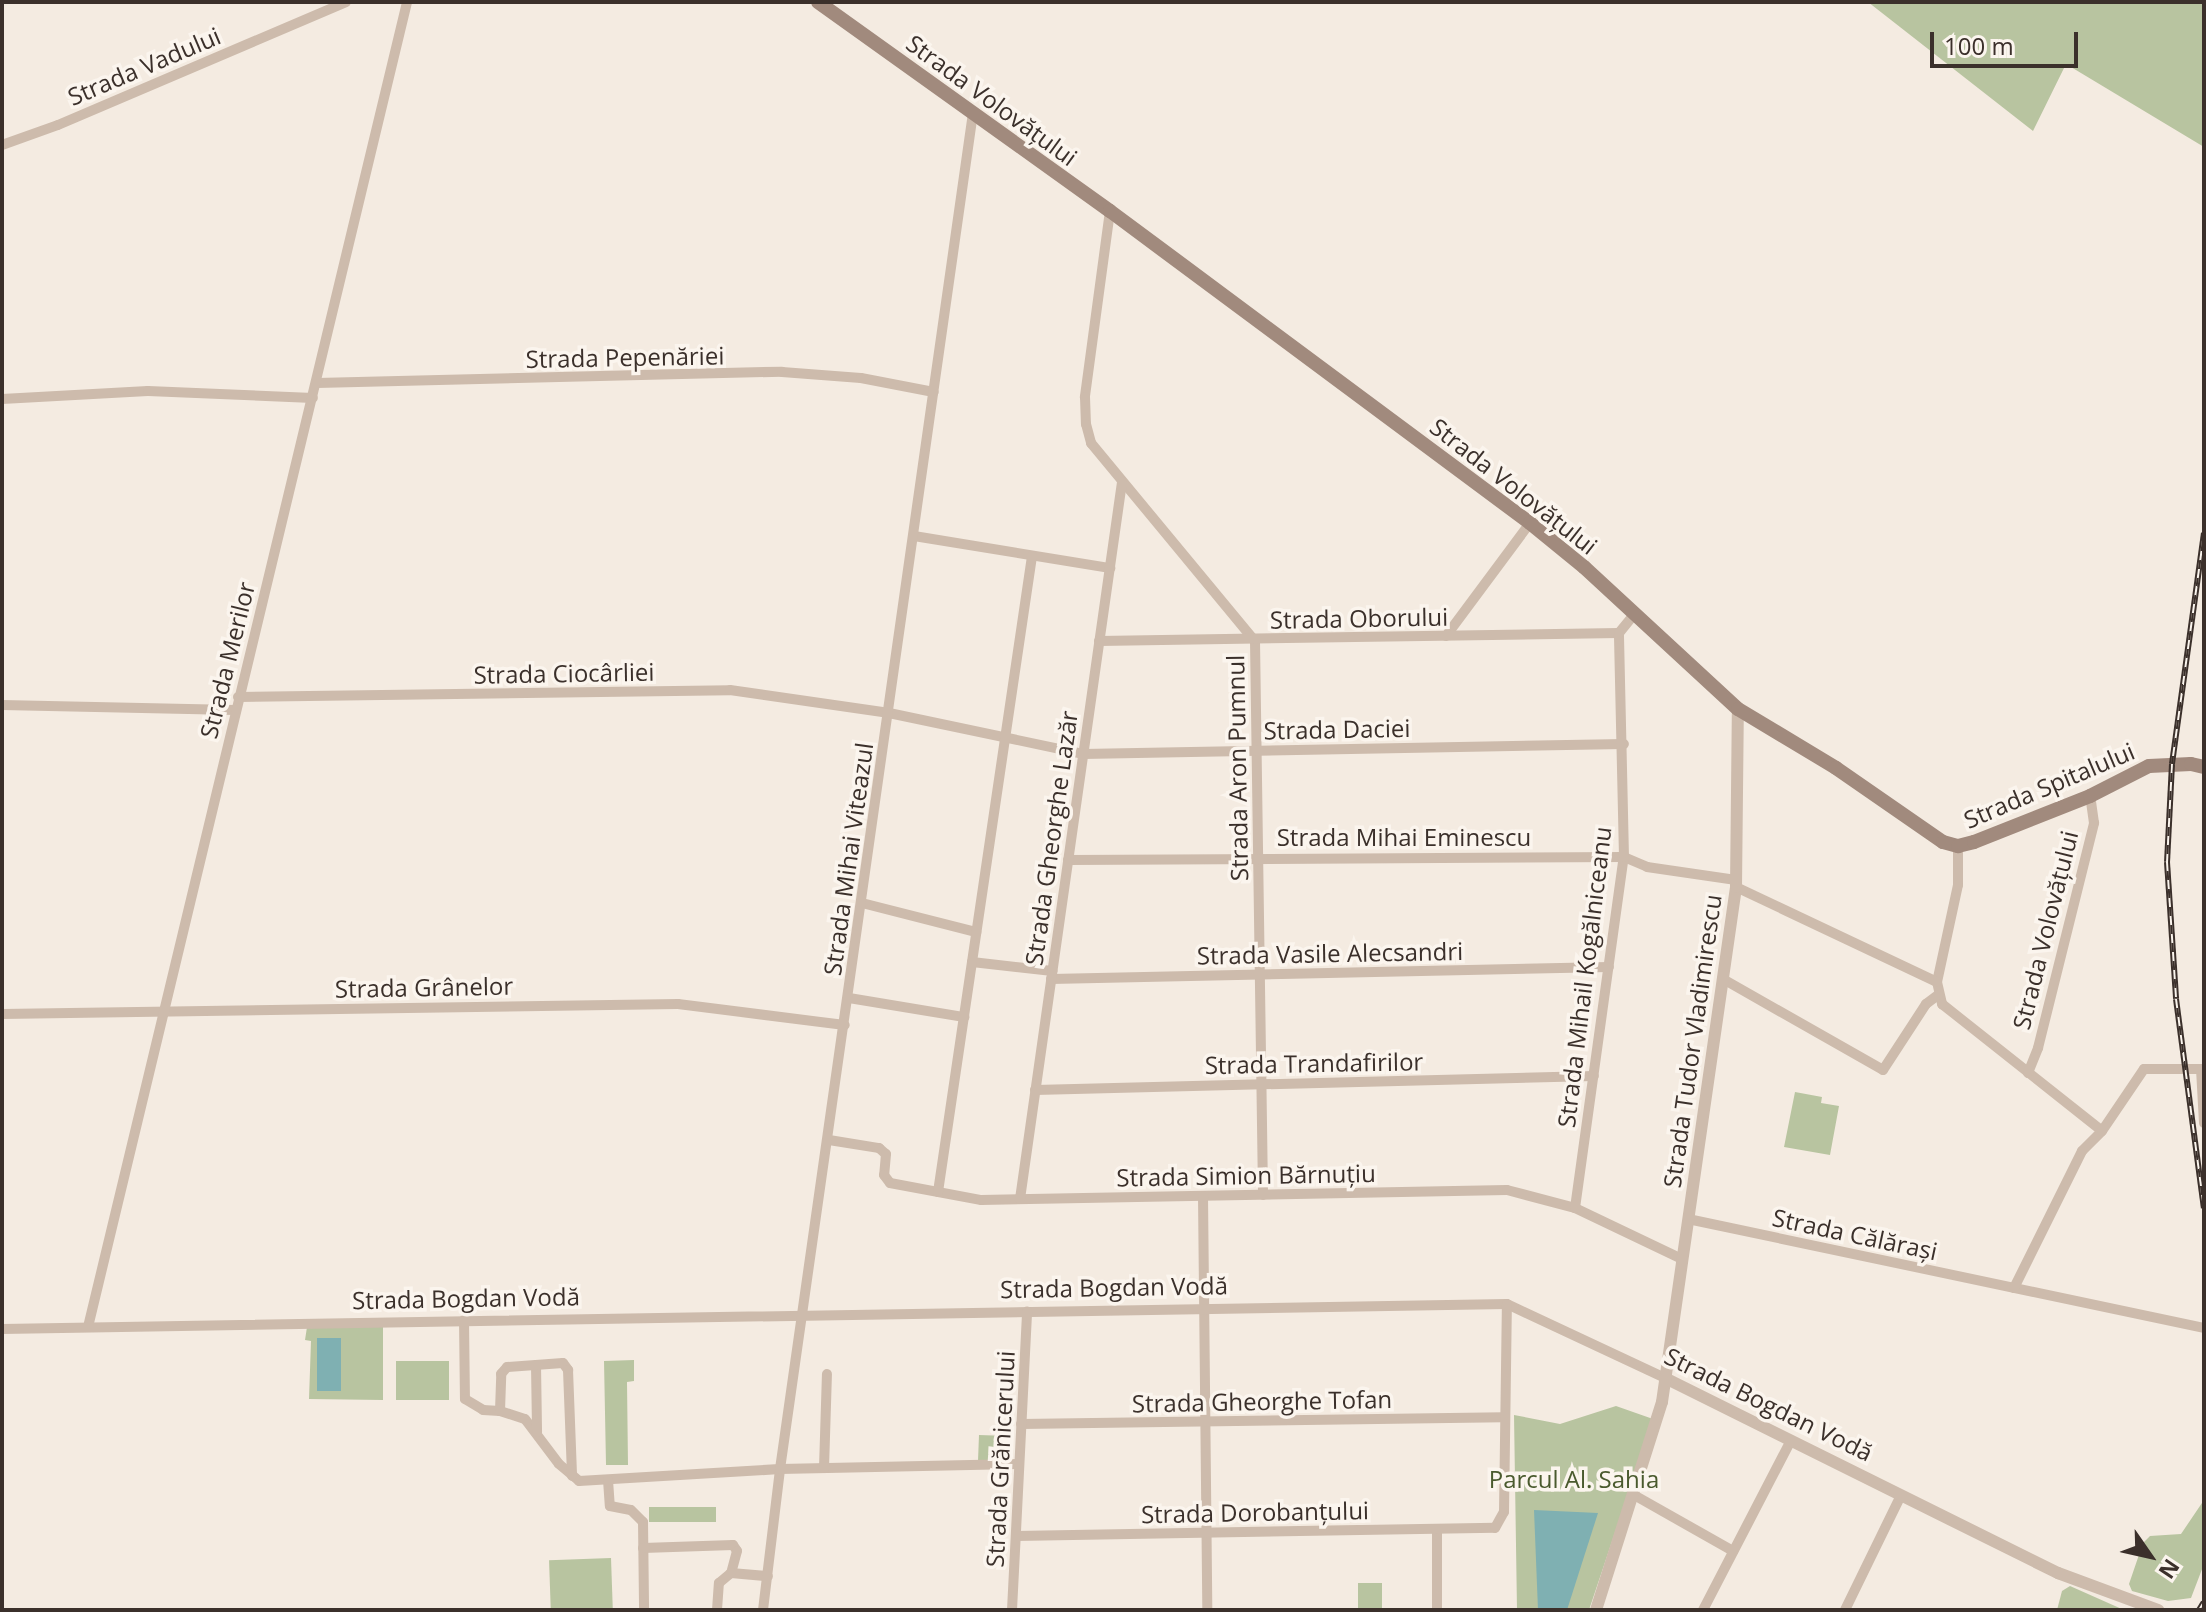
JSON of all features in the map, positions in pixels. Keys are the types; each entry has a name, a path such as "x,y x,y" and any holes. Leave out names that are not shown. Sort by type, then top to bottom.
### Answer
{"main road":[{"name":"Strada Volovățului","path":"818,2 1110,211 1530,523 1635,613 1738,709 1836,768 1943,842 1958,846"},
{"name":"Strada Spitalului","path":"1958,846 2090,796 2149,766 2191,764 2204,767"}],"street":[{"name":"Strada Vadului","path":"2,145 346,2"},
{"name":"Strada Merilor","path":"88,1327 407,2"},
{"name":"Strada Mihai Viteazul","path":"763,1610 780,1469 805,1314 973,113"},
{"name":"Strada Aron Pumnul","path":"1110,211 1085,397 1086,424 1091,443 1255,641 1263,1195"},
{"name":"Strada Pepenăriei","path":"317,383 782,372 861,378 934,392"},
{"path":"2,399 148,391 313,398"},
{"name":"Strada Gheorghe Lazăr","path":"1020,1199 1122,482"},
{"path":"1446,636 1530,523"},
{"path":"914,536 1110,568"},
{"path":"938,1192 1032,556"},
{"path":"1619,633 1635,613"},
{"name":"Strada Oborului","path":"1099,641 1619,633"},
{"name":"Strada Mihail Kogălniceanu","path":"1575,1208 1624,857 1624,744 1619,633"},
{"name":"Strada Ciocârliei","path":"238,697 730,690 889,713 1005,736"},
{"path":"2,705 235,710"},
{"name":"Strada Tudor Vladimirescu","path":"1596,1610 1662,1402 1736,884 1738,709"},
{"name":"Strada Daciei","path":"1005,736 1083,754 1624,744"},
{"name":"Strada Volovățului","path":"2028,1073 2038,1048 2094,823 2090,796"},
{"path":"1723,979 1883,1070 1926,1004 1938,995 1937,982 1958,885 1958,846"},
{"name":"Strada Mihai Eminescu","path":"1068,860 1624,857 1647,867 1736,884 1937,982"},
{"path":"862,903 976,932"},
{"name":"Strada Vasile Alecsandri","path":"972,962 1052,975 1260,975 1609,967"},
{"name":"Strada Volovățului","path":"1938,995 1946,1009 2102,1131"},
{"path":"849,998 964,1017"},
{"name":"Strada Grânelor","path":"2,1014 678,1004 845,1025"},
{"path":"2204,1123 2203,1069 2144,1069 2102,1131 2082,1151 2014,1288 2204,1328"},
{"name":"Strada Trandafirilor","path":"1035,1090 1594,1076"},
{"name":"Strada Simion Bărnuțiu","path":"829,1140 879,1148 886,1154 884,1175 890,1183 981,1200 1507,1190 1575,1208 1682,1259"},
{"path":"1203,1196 1207,1610"},
{"name":"Strada Călărași","path":"1688,1219 2014,1288"},
{"path":"1503,1417 1507,1304"},
{"name":"Strada Bogdan Vodă","path":"2,1329 1507,1304 1665,1378 2058,1573 2158,1610"},
{"name":"Strada Grănicerului","path":"1012,1610 1027,1311"},
{"path":"464,1320 465,1399 483,1410 500,1411 525,1419 579,1481 780,1469 1019,1464"},
{"path":"500,1411 504,1370 511,1365 559,1362 568,1370 572,1476"},
{"path":"536,1365 537,1432"},
{"path":"824,1468 827,1374"},
{"name":"Strada Gheorghe Tofan","path":"1021,1424 1503,1417"},
{"name":"Strada Dorobanțului","path":"1016,1536 1495,1528 1504,1512 1503,1417"},
{"path":"1703,1610 1791,1440"},
{"path":"608,1480 610,1506 631,1510 643,1522 644,1610"},
{"path":"1634,1495 1733,1551"},
{"path":"1845,1610 1901,1495"},
{"path":"1437,1529 1437,1610"},
{"path":"643,1548 733,1545 737,1551 731,1573 719,1583 717,1610"},
{"path":"731,1573 768,1576"}],"green space":[{"path":"1868,2 2204,2 2204,147 2066,64 2033,131"},
{"path":"1795,1092 1822,1097 1821,1103 1839,1106 1830,1155 1784,1147"},
{"path":"383,1324 383,1400 309,1399 311,1341 305,1340 307,1327"},
{"path":"634,1360 634,1381 627,1382 628,1465 606,1465 604,1361"},
{"path":"396,1361 449,1361 449,1400 396,1400"},
{"name":"Parcul Al. Sahia","path":"1616,1406 1653,1419 1589,1610 1517,1610 1514,1415 1560,1424"},
{"path":"979,1435 1008,1436 1005,1458 1000,1461 978,1461"},
{"path":"2204,1500 2204,1564 2191,1598 2168,1601 2132,1591 2129,1584 2143,1543 2150,1536 2181,1534"},
{"path":"649,1507 716,1507 716,1522 649,1522"},
{"path":"611,1558 613,1610 551,1610 549,1560"},
{"path":"1358,1583 1382,1583 1382,1610 1358,1610"},
{"path":"2070,1586 2124,1610 2057,1610 2062,1591"}],"water":[{"path":"317,1338 341,1338 341,1391 317,1391"},
{"path":"1534,1510 1598,1513 1567,1610 1538,1610"}],"railway":[{"path":"2204,533 2172,764 2167,862 2176,999 2204,1208"},
{"path":"2199,1610 2204,1602"}]}
